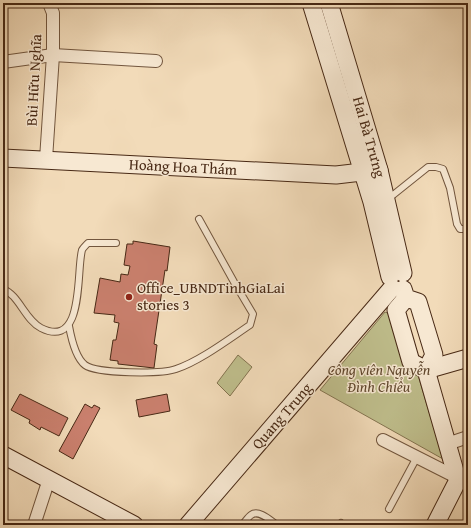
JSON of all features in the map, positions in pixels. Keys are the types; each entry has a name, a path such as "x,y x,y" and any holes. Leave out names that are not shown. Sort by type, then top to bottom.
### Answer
{"street":[{"name":"Bùi Hữu Nghĩa","path":"46,159 53,55 53,13 49,3"},
{"path":"310,3 371,170 380,201 399,285 396,310 411,362 426,370 468,358"},
{"name":"Hai Bà Trưng","path":"331,3 371,170"},
{"path":"3,62 53,55 156,61"},
{"name":"Hoàng Hoa Thám","path":"3,158 336,175 371,170"},
{"path":"399,285 418,302 434,355 426,370 447,444 463,481"},
{"name":"Quang Trung","path":"188,525 399,285"},
{"path":"447,444 468,437"},
{"path":"383,440 463,481"},
{"path":"3,455 134,525"},
{"path":"34,525 49,479"},
{"path":"435,525 457,482 463,481"}],"lane":[{"path":"380,201 428,168 436,167 443,169 450,188 457,224 460,229 468,229"},
{"path":"116,243 88,243 82,250 80,278 75,309 69,326 72,342 82,362 87,367 122,373 176,370 203,356 250,325 253,314 199,219"},
{"path":"3,289 9,292 26,314 40,328 51,332 61,331 69,326"},
{"path":"389,509 417,458"},
{"path":"242,525 251,515 260,514 277,525"}],"green space":[{"name":"Công viên Nguyễn Đình Chiểu","path":"385,312 401,318 443,459 320,390"},
{"path":"238,355 252,367 230,396 217,383"}],"building":[{"name":"Office_UBNDTinhGiaLai stories 3","path":"133,241 170,247 154,344 157,345 154,368 118,364 118,361 110,360 113,340 116,340 119,323 114,322 115,315 94,313 100,278 120,282 121,274 128,275 130,266 124,265 127,244 133,244"},
{"path":"20,394 68,418 59,436 41,427 40,430 29,423 30,420 11,410"},
{"path":"167,394 170,411 139,417 136,400"},
{"path":"85,404 92,408 94,405 100,408 73,459 59,451"}],"place":[{"name":"Office_UBNDTinhGiaLai stories 3","path":"129,297"}]}
